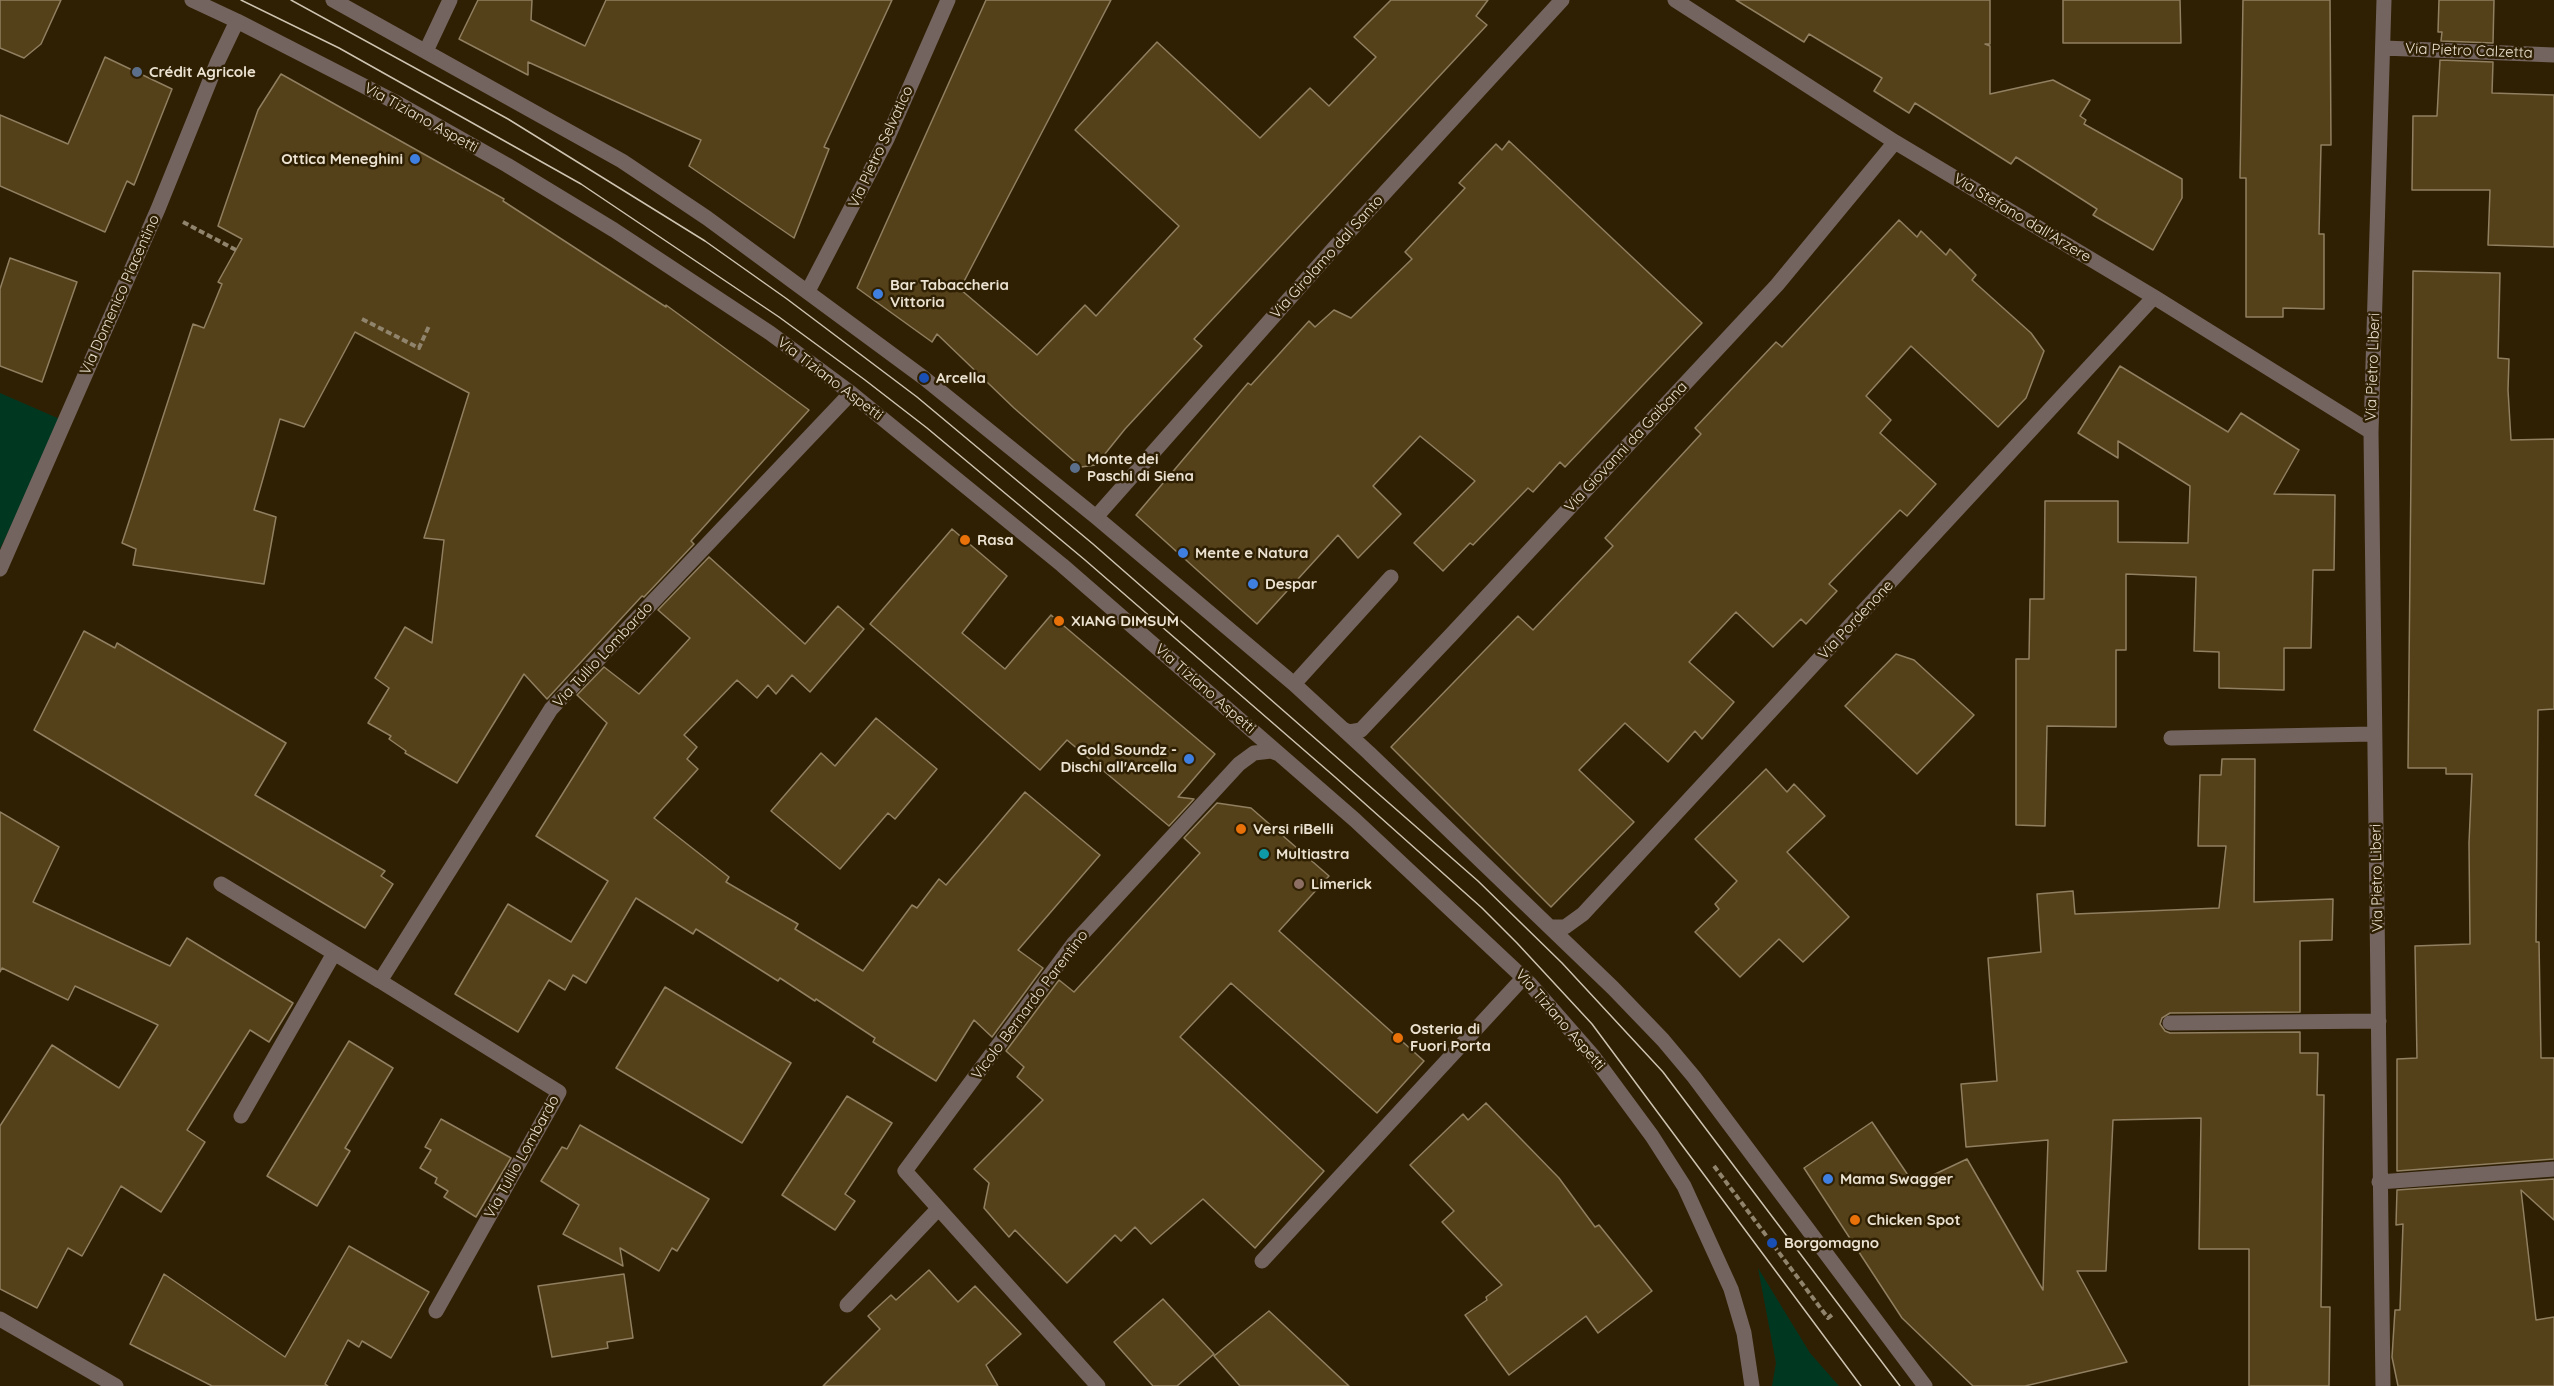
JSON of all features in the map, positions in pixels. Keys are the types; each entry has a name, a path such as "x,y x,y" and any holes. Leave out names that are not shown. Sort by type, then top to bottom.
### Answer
{"street":[{"name":"Via Tiziano Aspetti","path":"192,0 399,104 507,165 614,230 770,333 851,393 1062,565 1355,820 1524,977 1625,1097 1684,1186 1731,1289 1744,1333 1752,1386"},
{"path":"333,0 622,161 707,218 898,358 1096,517 1294,684 1613,988 1694,1077 1925,1386"},
{"path":"426,51 450,0"},
{"name":"Via Pietro Selvatico","path":"808,291 887,139 948,0"},
{"name":"Via Girolamo dal Santo","path":"1096,517 1335,247 1562,0"},
{"name":"Via Stefano dall'Arzere","path":"1676,0 1895,142 2154,297 2371,432"},
{"name":"Via Pietro Liberi","path":"2383,1386 2371,432 2384,0"},
{"name":"Via Domenico Piacentino","path":"0,569 158,209 237,21"},
{"name":"Via Pietro Calzetta","path":"2384,48 2554,55"},
{"name":"Via Giovanni da Gaibana","path":"1343,729 1356,732 1367,724 1777,285 1895,142"},
{"name":"Via Pordenone","path":"1550,927 1565,927 1583,914 2154,297"},
{"name":"Via Tullio Lombardo","path":"380,981 551,709 851,393"},
{"path":"1294,684 1390,577"},
{"path":"2171,738 2374,734"},
{"name":"Vicolo Bernardo Parentino","path":"1098,1386 905,1171 1074,943 1239,764 1254,753 1271,751 1281,755"},
{"name":"Via Tullio Lombardo","path":"222,884 560,1092 436,1311"},
{"path":"241,1116 333,954"},
{"path":"1262,1261 1524,977"},
{"path":"2170,1023 2379,1021"},
{"path":"2379,1182 2554,1169"},
{"path":"847,1305 938,1209"},
{"path":"0,1319 116,1386"}],"path":[{"path":"158,209 236,250"},
{"path":"362,319 419,348 429,326"}],"green space":[{"path":"0,393 62,420 0,549"},
{"path":"1758,1268 1810,1353 1839,1386 1772,1386 1776,1363"}],"building":[{"path":"0,0 61,0 41,44 24,58 0,48"},
{"path":"478,0 532,0 531,20 585,46 606,0 892,0 824,147 829,149 794,238 689,166 701,140 528,62 528,75 459,39"},
{"path":"986,0 1111,0 960,289 1037,355 1085,305 1096,316 1179,226 1075,130 1157,42 1260,138 1310,88 1329,106 1376,57 1354,37 1391,0 1488,0 1476,16 1487,25 1194,339 1202,346 1125,429 1096,465 1081,467 1014,408 937,334 932,342 857,288"},
{"path":"1736,0 1990,0 1990,44 1985,44 1990,46 1990,94 2053,80 2090,100 2080,116 2086,120 2084,124 2182,179 2182,198 2153,250 2093,215 2097,209 2016,157 2011,164 1915,103 1909,113 1874,91 1882,78 1809,34 1804,42"},
{"path":"2063,0 2180,0 2181,43 2063,43"},
{"path":"2243,0 2330,0 2331,145 2321,145 2319,234 2324,234 2324,309 2283,308 2283,317 2246,317 2246,178 2240,178"},
{"path":"2439,0 2494,0 2493,43 2441,41 2442,32 2438,32"},
{"path":"105,57 172,89 134,185 127,181 105,232 0,186 0,115 68,144"},
{"path":"2440,60 2493,62 2492,93 2554,95 2554,247 2488,245 2490,190 2412,190 2413,116 2437,116"},
{"path":"281,74 504,199 503,201 666,307 666,305 809,410 691,541 694,544 644,597 642,596 547,699 524,674 457,783 405,753 406,751 389,739 391,736 368,723 389,688 375,678 405,627 432,643 444,540 424,538 469,393 355,332 304,427 280,419 254,510 276,517 264,584 133,565 136,549 122,543 193,324 204,328 222,284 218,282 242,239 218,226 258,110"},
{"path":"1509,141 1702,323 1565,467 1560,462 1533,492 1528,488 1473,545 1470,543 1443,571 1414,543 1475,481 1420,436 1373,486 1401,514 1358,558 1338,535 1257,624 1136,515 1248,383 1251,385 1309,321 1315,327 1334,310 1351,318 1412,259 1405,252 1465,188 1459,183 1496,144 1502,150"},
{"path":"1899,220 1917,237 1921,231 1946,255 1950,249 1976,275 1972,280 2031,333 2044,351 2026,398 1998,427 1911,346 1866,396 1891,420 1880,433 1936,484 1907,516 1900,510 1829,584 1837,591 1806,624 1801,619 1773,647 1736,612 1689,662 1734,702 1702,739 1695,731 1668,762 1625,723 1579,770 1634,822 1551,907 1391,747 1518,616 1533,630 1613,546 1605,538 1701,434 1695,428 1776,342 1782,347"},
{"path":"10,258 77,282 42,382 0,366 0,289"},
{"path":"2413,271 2500,273 2498,358 2509,359 2511,440 2554,439 2554,709 2538,710 2536,942 2539,942 2541,1058 2554,1058 2554,1159 2397,1171 2397,1059 2417,1058 2415,946 2470,944 2469,843 2472,774 2446,774 2446,768 2408,768"},
{"path":"2120,366 2228,432 2241,413 2299,450 2274,494 2335,495 2334,570 2313,570 2311,648 2284,648 2284,690 2219,688 2219,652 2194,651 2196,577 2126,574 2126,650 2116,650 2116,727 2047,726 2045,826 2016,825 2016,659 2029,659 2030,599 2044,599 2045,501 2118,501 2118,542 2188,543 2190,486 2118,441 2118,458 2078,433"},
{"path":"952,529 1007,576 962,633 1005,669 1051,615 1215,754 1178,797 1194,799 1169,826 1067,740 1040,770 870,624"},
{"path":"709,557 805,644 838,606 864,629 810,692 792,675 776,694 768,685 757,698 737,680 684,735 697,747 687,759 698,769 654,818 729,877 726,882 798,924 795,929 863,971 912,905 917,908 939,879 946,885 1025,792 1100,855 1018,950 1043,968 992,1037 974,1020 936,1081 873,1042 875,1038 816,999 815,1001 780,978 778,981 696,929 693,934 636,898 586,983 573,975 565,990 549,980 518,1032 455,994 508,904 571,942 608,881 536,836 607,723 577,695 604,667 639,694 690,638 658,610"},
{"path":"84,631 115,648 117,643 286,743 255,795 385,871 381,876 393,884 365,928 34,730"},
{"path":"1896,654 1914,660 1974,715 1917,774 1845,706"},
{"path":"876,718 937,769 895,819 888,813 840,869 771,811 821,753 835,766"},
{"path":"2222,759 2255,759 2254,902 2333,899 2332,940 2300,941 2300,1012 2170,1013 2162,1018 2160,1024 2165,1031 2170,1033 2300,1032 2300,1053 2318,1053 2317,1095 2324,1095 2321,1307 2330,1307 2329,1386 2249,1386 2249,1249 2199,1249 2201,1118 2113,1120 2106,1271 2077,1271 2127,1362 2025,1386 1973,1386 1902,1318 1804,1168 1872,1122 1914,1184 1967,1159 2043,1290 2048,1140 1966,1147 1961,1084 1997,1081 1988,958 2041,952 2037,894 2073,891 2075,914 2219,908 2226,846 2198,846 2200,775 2221,775"},
{"path":"1766,769 1787,792 1794,784 1825,816 1787,852 1849,917 1803,962 1779,939 1740,977 1695,932 1719,909 1715,904 1737,881 1695,839"},
{"path":"1217,803 1251,808 1329,876 1279,931 1424,1061 1377,1113 1231,983 1180,1037 1324,1171 1255,1248 1203,1199 1151,1244 1135,1227 1121,1241 1115,1235 1067,1283 1015,1230 1009,1237 984,1208 989,1183 974,1169 1043,1100 1017,1077 1024,1067 1006,1051 1059,980 1074,992 1200,853 1184,838"},
{"path":"0,812 59,847 33,902 170,966 187,938 293,1003 269,1042 250,1030 187,1130 205,1142 161,1212 121,1186 82,1256 68,1248 37,1308 0,1289 0,1126 52,1045 119,1088 158,1025 75,986 68,1000 2,968 0,972"},
{"path":"665,987 791,1063 742,1143 616,1068"},
{"path":"349,1041 393,1068 345,1148 350,1151 317,1206 267,1176"},
{"path":"847,1096 892,1123 845,1194 855,1201 835,1230 782,1195"},
{"path":"1486,1103 1559,1178 1595,1227 1599,1225 1652,1291 1598,1333 1586,1316 1509,1375 1465,1315 1487,1300 1486,1297 1502,1285 1442,1222 1454,1211 1410,1165 1463,1114 1468,1120"},
{"path":"441,1119 511,1158 476,1217 444,1197 448,1191 435,1183 437,1178 420,1168 431,1150 425,1147"},
{"path":"580,1125 709,1199 677,1251 672,1248 659,1271 620,1248 623,1266 563,1234 579,1205 541,1181 562,1147 567,1149"},
{"path":"2554,1179 2554,1220 2521,1190 2536,1320 2554,1317 2554,1386 2398,1386 2392,1357 2395,1310 2400,1310 2403,1224 2396,1225 2397,1190"},
{"path":"349,1246 429,1292 391,1358 362,1341 359,1347 348,1340 325,1384 328,1386 212,1386 130,1344 164,1274 285,1357"},
{"path":"929,1270 958,1302 975,1286 1021,1334 986,1365 998,1386 823,1386 880,1329 868,1316 891,1295 896,1300"},
{"path":"624,1274 633,1338 607,1342 608,1348 552,1357 538,1286"},
{"path":"1163,1299 1214,1354 1177,1386 1153,1386 1114,1342"},
{"path":"1269,1311 1349,1386 1240,1386 1214,1356"}],"tram line":[{"path":"241,0 339,48 581,184 779,317 865,380 927,428 1085,560 1335,777 1482,908 1517,943 1592,1024 1861,1386"},
{"path":"291,0 508,119 705,241 787,299 917,397 1093,544 1478,881 1562,963 1663,1072 1900,1386"}],"place":[{"name":"Crédit Agricole","path":"137,72"},
{"name":"Ottica Meneghini","path":"415,159"},
{"name":"Bar Tabaccheria Vittoria","path":"878,294"},
{"name":"Arcella","path":"924,378"},
{"name":"Monte dei Paschi di Siena","path":"1075,468"},
{"name":"Rasa","path":"965,540"},
{"name":"Mente e Natura","path":"1183,553"},
{"name":"Despar","path":"1253,584"},
{"name":"XIANG DIMSUM","path":"1059,621"},
{"name":"Gold Soundz - Dischi all'Arcella","path":"1189,759"},
{"name":"Versi riBelli","path":"1241,829"},
{"name":"Multiastra","path":"1264,854"},
{"name":"Limerick","path":"1299,884"},
{"name":"Osteria di Fuori Porta","path":"1398,1038"},
{"name":"Mama Swagger","path":"1828,1179"},
{"name":"Chicken Spot","path":"1855,1220"},
{"name":"Borgomagno","path":"1772,1243"}]}
